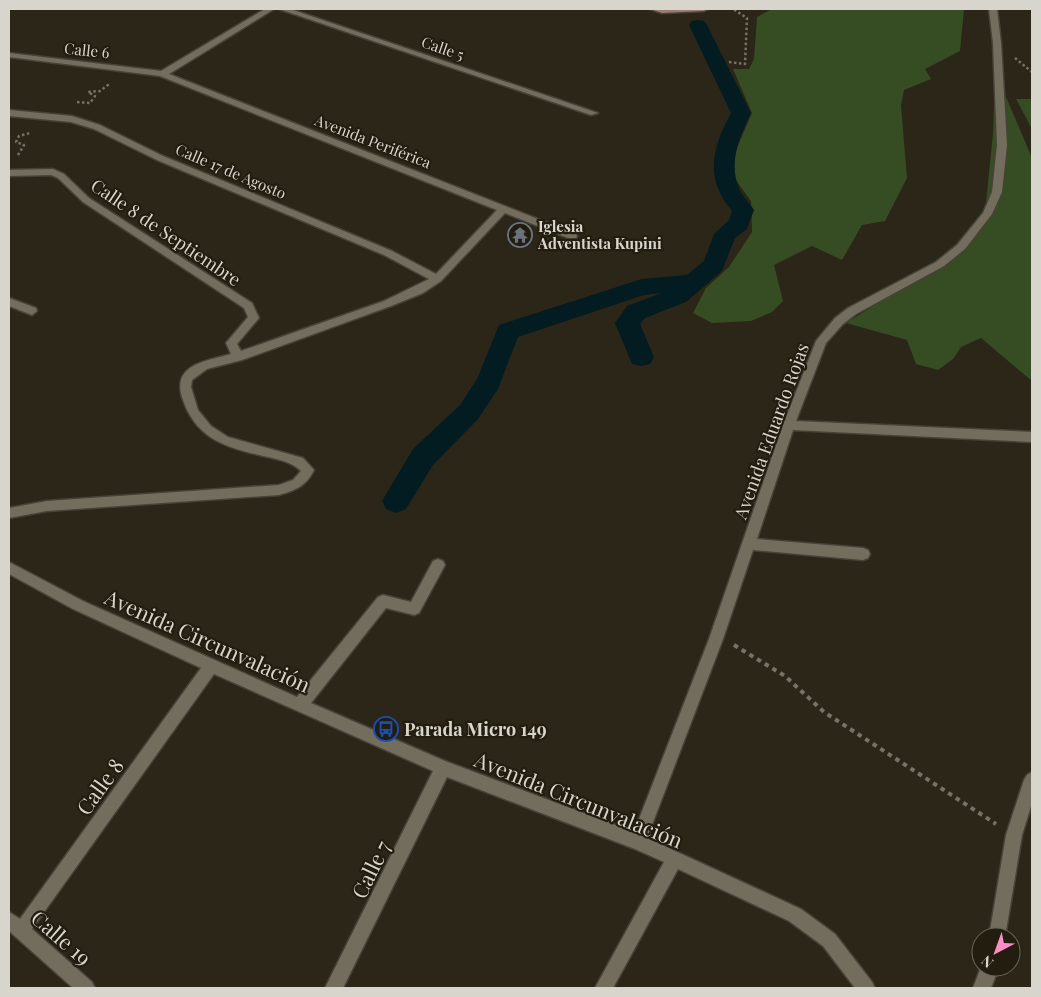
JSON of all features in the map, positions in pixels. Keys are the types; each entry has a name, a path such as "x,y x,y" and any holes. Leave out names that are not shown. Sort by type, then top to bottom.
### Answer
{"main road":[{"path":"654,9 662,11 704,9"}],"street":[{"path":"162,74 270,9"},
{"name":"Calle 5","path":"283,9 594,113"},
{"name":"Avenida Eduardo Rojas","path":"638,842 716,639 789,425 821,341 839,321 872,299 940,264 961,247 988,214 997,192 1002,145 998,43 993,9"},
{"name":"Calle 6","path":"9,55 162,74"},
{"name":"Avenida Periférica","path":"162,74 572,236"},
{"name":"Calle 17 de Agosto","path":"9,113 72,119 97,127 160,158 388,253 436,279"},
{"name":"Calle 8 de Septiembre","path":"9,173 53,172 61,176 86,200 248,306 254,318 231,343 238,357"},
{"path":"9,513 47,506 279,490 296,486 304,480 308,470 305,464 294,459 243,448 221,439 200,422 191,406 184,385 186,378 197,368 238,357 408,296 436,279 504,209"},
{"path":"9,302 32,311"},
{"path":"789,425 1032,437"},
{"path":"749,544 863,554"},
{"path":"300,705 384,602 414,609 438,565"},
{"name":"Avenida Circunvalación","path":"9,568 78,605 211,666 443,768 638,842 795,915 829,940 866,988"},
{"name":"Calle 8","path":"15,926 211,666"},
{"name":"Calle 7","path":"334,988 443,768"},
{"path":"999,927 1014,835 1032,780"},
{"path":"604,988 675,859"},
{"name":"Calle 19","path":"15,926 86,988"}],"path":[{"path":"729,62 745,64 747,18 733,9"},
{"path":"716,639 757,657 785,676 824,712 1014,835"}],"green space":[{"path":"772,9 964,9 960,51 925,69 931,79 904,90 901,106 907,178 885,221 862,225 842,260 812,246 774,265 783,301 772,312 751,321 712,323 693,313 706,288 729,267 752,232 751,201 733,176 733,157 752,113 733,69 749,69 754,59 757,17"},
{"path":"995,71 1032,158 1032,381 981,338 961,347 953,359 938,370 916,364 907,340 846,323 913,281 972,235 985,212 993,134"},
{"path":"1016,99 1032,99 1032,129"}],"waterway":[{"path":"641,357 627,323 636,312 677,296 714,265 725,234 739,224 743,210 734,199 724,175 724,163 729,138 741,113 698,25"},
{"path":"396,501 423,457 469,412 489,382 508,331 642,287 682,282"}],"place":[{"name":"Iglesia Adventista Kupini","path":"520,235"},
{"name":"Parada Micro 149","path":"386,729"}]}
